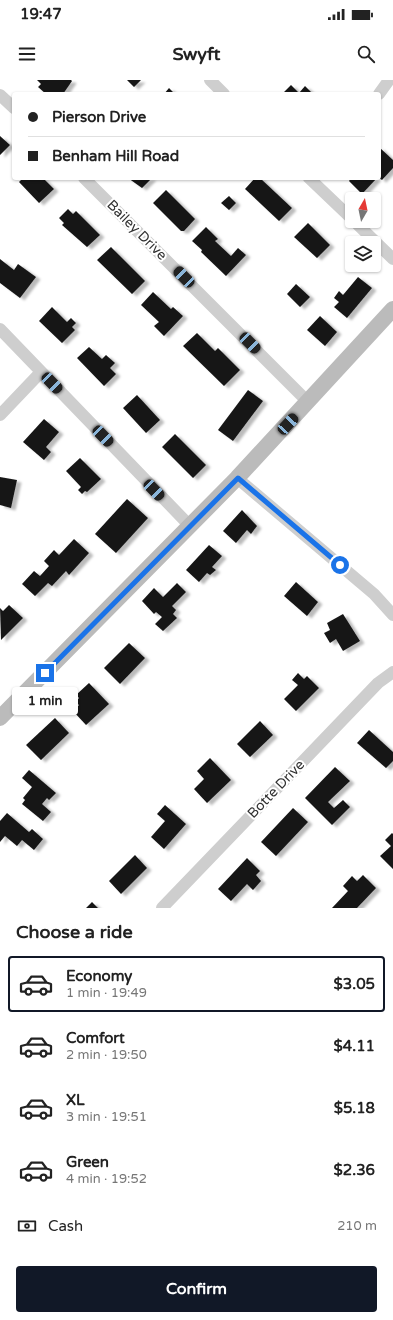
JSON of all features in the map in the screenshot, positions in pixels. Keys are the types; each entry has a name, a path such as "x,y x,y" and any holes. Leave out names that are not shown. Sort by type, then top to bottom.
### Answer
{"street":[{"path":"210,80 222,92"},
{"path":"379,92 388,80"},
{"path":"0,94 12,106"},
{"name":"Bailey Drive","path":"86,180 308,402"},
{"path":"311,180 345,212"},
{"path":"361,228 393,259"},
{"path":"0,718 238,478 393,309"},
{"path":"0,329 190,526"},
{"path":"0,415 41,372"},
{"path":"238,478 374,594 393,615"},
{"name":"Botte Drive","path":"162,908 378,683 393,672"}],"building":[{"path":"37,80 72,81 64,92 44,92 38,87 41,84"},
{"path":"127,80 141,80 134,87"},
{"path":"291,85 298,92 284,92"},
{"path":"305,86 311,92 300,92"},
{"path":"169,88 173,92 166,92"},
{"path":"0,136 10,145 0,155"},
{"path":"381,149 393,160 393,168 382,180"},
{"path":"21,180 45,180 54,189 39,203 19,182"},
{"path":"131,180 150,180 142,188"},
{"path":"253,180 262,180 292,208 279,221 245,189"},
{"path":"350,180 375,180 364,192 360,192"},
{"path":"166,190 195,219 184,231 181,231 153,203"},
{"path":"229,196 236,203 229,210 221,203"},
{"path":"68,209 73,214 76,211 100,235 87,247 62,225 64,223 59,218"},
{"path":"308,223 330,245 317,258 294,237"},
{"path":"206,227 218,239 215,241 231,256 238,248 246,255 226,276 201,252 202,250 192,241"},
{"path":"111,247 145,281 132,294 97,260"},
{"path":"0,259 14,270 18,264 36,277 20,298 0,283"},
{"path":"358,277 372,288 347,318 334,307 339,302 334,298 339,291 343,295"},
{"path":"296,284 310,297 300,307 287,294"},
{"path":"153,292 171,309 173,307 183,316 164,336 154,326 159,322 141,305"},
{"path":"52,307 67,322 71,318 76,323 72,327 75,330 62,343 39,321"},
{"path":"320,316 337,332 325,346 307,330"},
{"path":"197,333 215,351 218,348 240,370 224,386 183,346"},
{"path":"89,347 102,359 106,355 115,363 110,368 116,374 104,386 77,358"},
{"path":"248,390 263,401 233,441 218,430"},
{"path":"137,395 160,420 146,433 123,408"},
{"path":"44,419 59,432 46,447 51,452 44,460 23,442"},
{"path":"175,434 206,465 193,478 162,447"},
{"path":"80,458 101,479 87,492 85,491 82,494 78,490 81,487 66,471"},
{"path":"0,477 17,480 11,508 0,505"},
{"path":"127,499 148,518 116,553 95,534"},
{"path":"242,510 257,526 251,534 247,530 236,543 223,531"},
{"path":"74,539 89,553 69,575 66,571 52,586 48,583 35,596 22,584 34,571 40,576 49,566 44,561 54,550 59,555"},
{"path":"209,545 222,556 212,567 216,570 210,575 207,573 199,582 186,570"},
{"path":"296,582 318,602 307,616 284,596"},
{"path":"177,583 186,592 172,606 176,610 173,614 177,618 163,631 155,624 162,617 156,612 154,614 142,601 154,588 163,597"},
{"path":"9,605 23,618 1,640 0,608 3,611"},
{"path":"343,614 360,641 343,651 336,639 330,643 324,633 330,630 327,623"},
{"path":"129,643 145,658 120,684 104,668"},
{"path":"298,673 304,679 307,676 319,688 296,711 284,699 298,685 292,680"},
{"path":"89,683 109,704 86,725 73,711 79,705 75,702 79,698 76,695"},
{"path":"55,718 69,733 41,760 26,745"},
{"path":"260,721 273,735 250,757 237,744"},
{"path":"369,730 393,752 393,761 386,768 357,743"},
{"path":"210,758 231,780 207,803 194,789 204,779 197,771"},
{"path":"335,767 350,781 328,802 334,808 343,800 350,807 332,825 305,798"},
{"path":"29,770 56,793 49,800 47,798 42,804 51,812 43,821 22,804 25,800 23,798 32,787 22,778"},
{"path":"165,805 186,824 164,849 151,837 165,821 157,814"},
{"path":"293,808 308,822 276,856 261,842"},
{"path":"7,813 29,832 32,829 43,839 34,850 22,840 17,846 5,836 0,842 0,821"},
{"path":"392,833 393,869 380,856 391,846 385,840"},
{"path":"135,855 147,868 121,894 109,881"},
{"path":"247,858 260,871 256,875 261,881 253,890 247,884 231,901 218,889"},
{"path":"363,875 376,888 357,908 332,908 348,891 343,886 352,876 357,881"},
{"path":"92,902 98,908 86,908"}],"route":[{"path":"45,673 238,478 340,565"}]}
